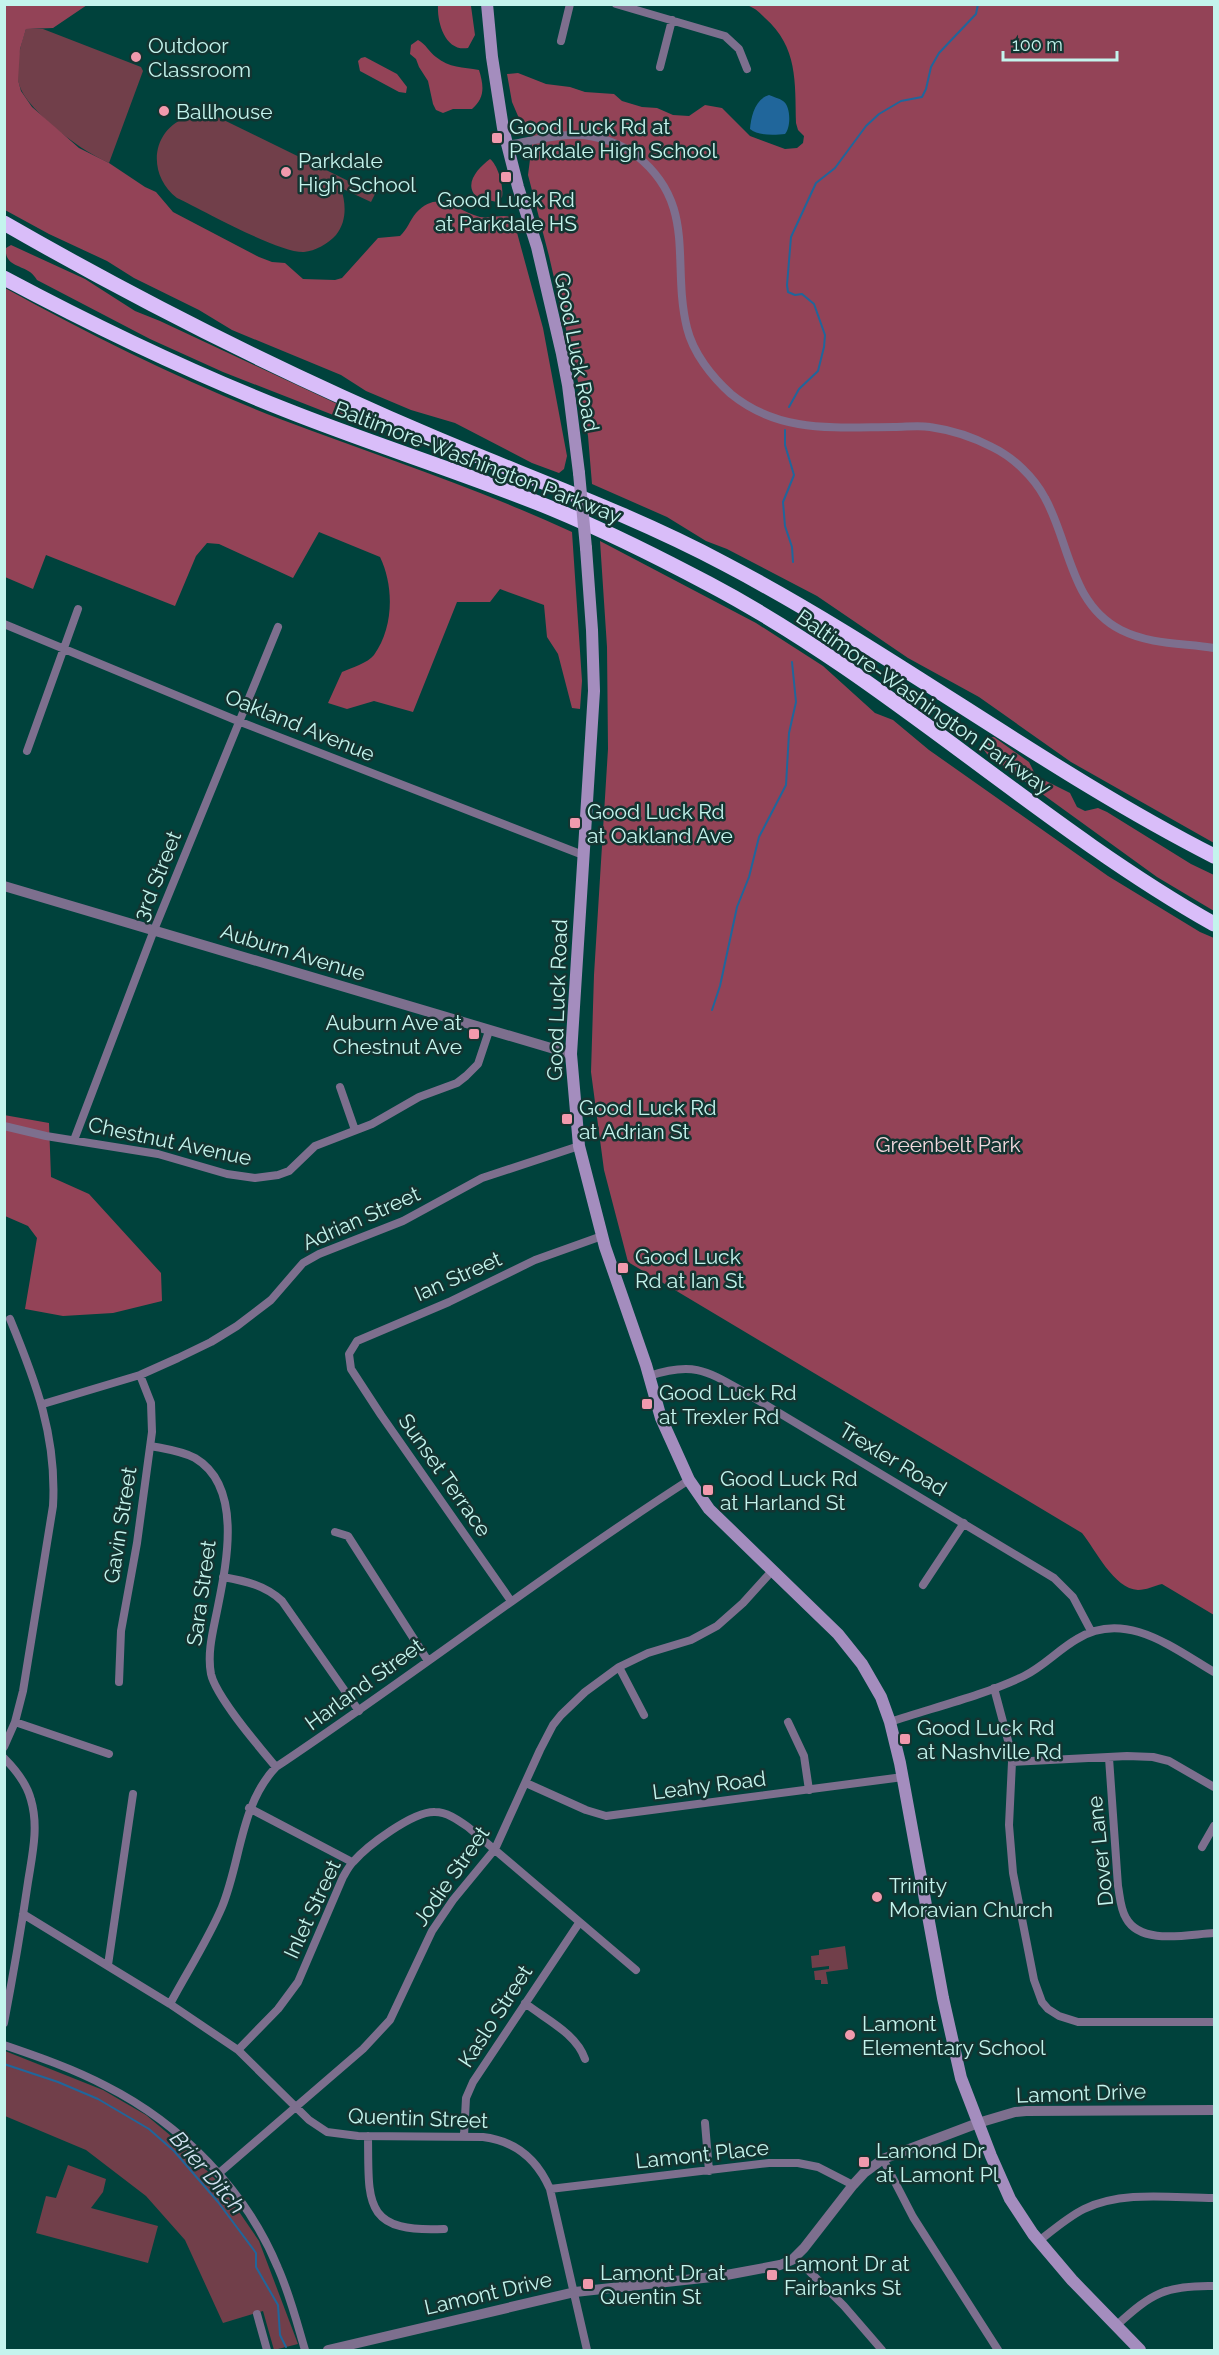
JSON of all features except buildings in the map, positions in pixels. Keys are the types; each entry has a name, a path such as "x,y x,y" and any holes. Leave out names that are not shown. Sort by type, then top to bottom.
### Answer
{"highway":[{"name":"Baltimore-Washington Parkway","path":"4,223 165,311 297,376 436,438 617,513 725,564 844,633 1119,804 1215,856"},
{"name":"Baltimore-Washington Parkway","path":"4,278 89,322 222,384 356,437 553,509 652,554 714,587 828,656 877,689 1099,852 1145,883 1215,924"}],"main road":[{"name":"Good Luck Road","path":"487,4 497,91 507,146 537,247 562,354 579,473 592,630 594,691 571,1054 579,1146 602,1236 664,1428 688,1480 709,1509 818,1612 851,1649 881,1697 890,1722 903,1777 950,2033 961,2078 978,2123 1011,2199 1039,2241 1072,2280 1140,2350"}],"street":[{"path":"561,41 570,4"},
{"path":"615,4 725,36 739,49 747,69"},
{"path":"660,67 672,20"},
{"path":"507,146 575,135 588,136 630,150 651,167 665,185 673,202 678,225 682,298 687,330 706,366 734,396 766,415 791,424 819,428 928,427 964,435 993,447 1020,466 1045,498 1078,584 1102,617 1121,630 1147,640 1215,648"},
{"path":"27,751 78,609"},
{"name":"Oakland Avenue","path":"4,624 238,721 583,855"},
{"name":"3rd Street","path":"74,1140 154,930 278,627"},
{"name":"Auburn Avenue","path":"4,886 571,1054"},
{"name":"Chestnut Avenue","path":"4,1126 46,1136 158,1154 227,1174 267,1177 289,1171 315,1146 372,1124 419,1097 457,1083 478,1064 489,1031"},
{"path":"340,1087 355,1130"},
{"name":"Adrian Street","path":"43,1404 140,1375 211,1342 237,1326 271,1300 303,1263 319,1254 403,1221 482,1178 579,1146"},
{"name":"Ian Street","path":"351,1369 349,1354 357,1341 449,1302 535,1260 602,1236"},
{"path":"4,1747 15,1722 23,1691 53,1506 54,1481 52,1451 43,1404 10,1319"},
{"name":"Trexler Road","path":"649,1376 680,1368 706,1371 799,1423 1054,1578 1072,1598 1091,1631"},
{"name":"Sunset Terrace","path":"351,1369 511,1601"},
{"name":"Gavin Street","path":"119,1682 121,1631 151,1446 153,1411 140,1375"},
{"name":"Sara Street","path":"151,1446 196,1459 212,1472 216,1479 226,1510 227,1540 212,1638 210,1665 212,1677 234,1713 276,1767"},
{"name":"Harland Street","path":"170,2004 222,1907 234,1871 249,1808 276,1767 359,1711 511,1601 688,1480"},
{"path":"923,1585 964,1523"},
{"path":"335,1532 348,1536 428,1660"},
{"name":"Jodie Street","path":"218,2174 363,2049 390,2020 432,1931 453,1900 495,1849 546,1738 561,1715 585,1692 619,1667 648,1653 691,1640 709,1631 743,1604 772,1571"},
{"path":"223,1577 262,1587 282,1601 359,1711"},
{"path":"890,1722 994,1688 1033,1671 1091,1631 1114,1628 1136,1629 1164,1642 1215,1672"},
{"path":"619,1667 644,1715"},
{"path":"994,1688 1006,1729 1012,1762 1009,1825 1013,1873 1034,1980 1042,2002 1059,2016 1078,2022 1215,2022"},
{"path":"15,1722 109,1754"},
{"path":"788,1722 804,1756 809,1790"},
{"path":"1012,1762 1153,1757 1169,1761 1215,1787"},
{"path":"4,1758 22,1779 33,1810 33,1846 4,2023"},
{"name":"Dover Lane","path":"1108,1758 1118,1886 1127,1921 1139,1930 1152,1934 1215,1933"},
{"name":"Leahy Road","path":"526,1783 586,1810 606,1816 903,1777"},
{"path":"108,1965 133,1794"},
{"path":"249,1808 352,1862"},
{"name":"Inlet Street","path":"238,2050 278,2009 298,1982 343,1877 352,1862 402,1824 431,1812 446,1814 457,1820 495,1849 636,1970"},
{"path":"1202,1847 1215,1826"},
{"name":"Quentin Street","path":"23,1914 170,2004 238,2050 309,2120 327,2132 368,2136 496,2138 515,2145 525,2152 550,2189 587,2350"},
{"name":"Kaslo Street","path":"464,2136 467,2094 478,2073 579,1923"},
{"path":"525,2003 565,2032 582,2050 585,2059"},
{"path":"4,2045 78,2072 128,2098 188,2142 218,2174 245,2209 268,2246 287,2290 305,2350"},
{"name":"Lamont Drive","path":"328,2350 575,2292 763,2270 787,2263 804,2248 853,2185 883,2158 1015,2112 1026,2110 1215,2110"},
{"path":"705,2123 709,2171"},
{"path":"368,2136 369,2189 372,2204 378,2213 399,2227 444,2229"},
{"path":"883,2158 913,2217 998,2350"},
{"name":"Lamont Place","path":"550,2189 770,2163 798,2163 818,2167 853,2185"},
{"path":"1039,2241 1077,2212 1106,2201 1140,2198 1215,2198"},
{"path":"795,2257 844,2306 882,2350"},
{"path":"1117,2325 1146,2300 1162,2291 1190,2286 1215,2286"},
{"path":"257,2314 267,2350"}],"shaded area":[{"path":"26,29 43,29 141,67 143,71 109,163 87,151 61,132 41,115 24,94 17,73"},
{"path":"195,106 375,194 371,202 341,188 344,212 340,230 325,244 304,252 277,246 260,239 177,198 160,177 157,152 167,130 190,116"},
{"path":"845,1946 848,1969 826,1972 828,1984 821,1984 821,1980 815,1980 814,1971 829,1969 829,1966 812,1968 811,1956 819,1955 819,1950"},
{"path":"5,2051 103,2090 146,2115 183,2146 220,2184 259,2241 298,2344 274,2350 263,2311 223,2323 185,2240 146,2196 86,2150 5,2116"},
{"path":"68,2165 106,2179 103,2192 91,2208 158,2226 148,2263 36,2233 46,2196 56,2198"}],"green space":[{"path":"5,4 87,5 53,28 26,29 20,49 18,80 21,91 32,107 79,148 109,163 156,192 173,212 259,257 272,262 285,263 303,279 335,280 342,278 378,238 400,236 416,213 433,202 448,203 480,217 513,218 543,328 567,456 564,469 559,473 532,463 455,423 411,410 366,391 341,375 232,330 199,310 134,278 107,261 5,210"},
{"path":"438,5 471,6 475,35 468,48 460,48 448,41 441,27"},
{"path":"746,5 1214,5 1214,843 1071,762 979,697 908,658 817,596 727,549 706,541 667,517 592,484 588,436 579,386 528,175 533,136 518,116 512,102 507,74 518,73 546,84 570,87 585,92 614,94 622,101 642,107 657,108 673,115 689,116 705,105 722,108 750,136 785,149 797,148 803,143 804,136 798,130 796,123 794,79 789,53 776,29 752,7"},
{"path":"418,40 441,61 479,70 482,91 479,101 472,109 453,109 443,113 436,110 428,81 416,59 410,54 411,45"},
{"path":"365,57 397,74 407,87 406,93 399,92 360,71 358,61"},
{"path":"490,159 498,171 502,188 502,197 497,202 478,198 471,188 477,172"},
{"path":"11,245 85,279 135,311 351,410 349,419 346,420 223,372 150,339 37,280 31,273 10,261 6,248"},
{"path":"5,288 106,341 209,390 280,419 464,487 572,532 582,681 580,709 572,708 558,654 547,637 544,605 500,589 490,602 457,602 413,712 374,701 347,709 328,703 342,672 368,660 381,644 388,619 390,593 385,568 380,557 319,532 293,578 219,544 207,543 196,556 175,606 46,555 33,589 5,577"},
{"name":"Greenbelt Park","path":"600,541 756,623 823,666 875,713 893,720 929,750 1108,876 1200,932 1214,938 1214,1615 1162,1584 1141,1590 1129,1588 1113,1576 1082,1533 628,1262 604,1170 591,1072 594,975 608,749 607,647"},
{"path":"994,737 1029,762 1036,776 1070,793 1077,807 1085,811 1098,808 1107,812 1191,864 1214,875 1214,911 1157,877 987,754 984,744 988,738"},
{"path":"4,1115 49,1123 51,1177 89,1194 161,1273 162,1301 113,1313 63,1316 25,1309 37,1238 28,1226 5,1216"}],"water":[{"path":"769,95 780,99 788,107 789,122 785,134 762,134 750,129 757,104"}],"waterway":[{"path":"789,407 799,389 818,371 824,347 825,335 814,304 802,294 795,295 788,292 787,285 791,237 816,183 835,168 866,126 879,114 901,101 922,97 931,67 939,53 976,14 978,4"},
{"path":"785,430 785,445 794,475 783,502 785,526 792,547 793,562"},
{"path":"712,1010 720,986 737,907 749,877 759,837 786,785 789,733 796,702 792,662"},
{"name":"Brier Ditch","path":"4,2064 58,2082 98,2099 149,2129 174,2151 218,2202 256,2253 256,2267 278,2305 280,2335 286,2347"}],"place":[{"name":"Outdoor Classroom","path":"136,57"},
{"name":"Ballhouse","path":"164,111"},
{"name":"Good Luck Rd at Parkdale High School","path":"497,138"},
{"name":"Parkdale High School","path":"286,172"},
{"name":"Good Luck Rd at Parkdale HS","path":"506,177"},
{"name":"Good Luck Rd at Oakland Ave","path":"575,823"},
{"name":"Auburn Ave at Chestnut Ave","path":"474,1034"},
{"name":"Good Luck Rd at Adrian St","path":"567,1119"},
{"name":"Good Luck Rd at Ian St","path":"623,1268"},
{"name":"Good Luck Rd at Trexler Rd","path":"647,1404"},
{"name":"Good Luck Rd at Harland St","path":"708,1490"},
{"name":"Good Luck Rd at Nashville Rd","path":"905,1739"},
{"name":"Trinity Moravian Church","path":"877,1897"},
{"name":"Lamont Elementary School","path":"850,2035"},
{"name":"Lamond Dr at Lamont Pl","path":"864,2162"},
{"name":"Lamont Dr at Fairbanks St","path":"772,2275"},
{"name":"Lamont Dr at Quentin St","path":"588,2284"}]}
